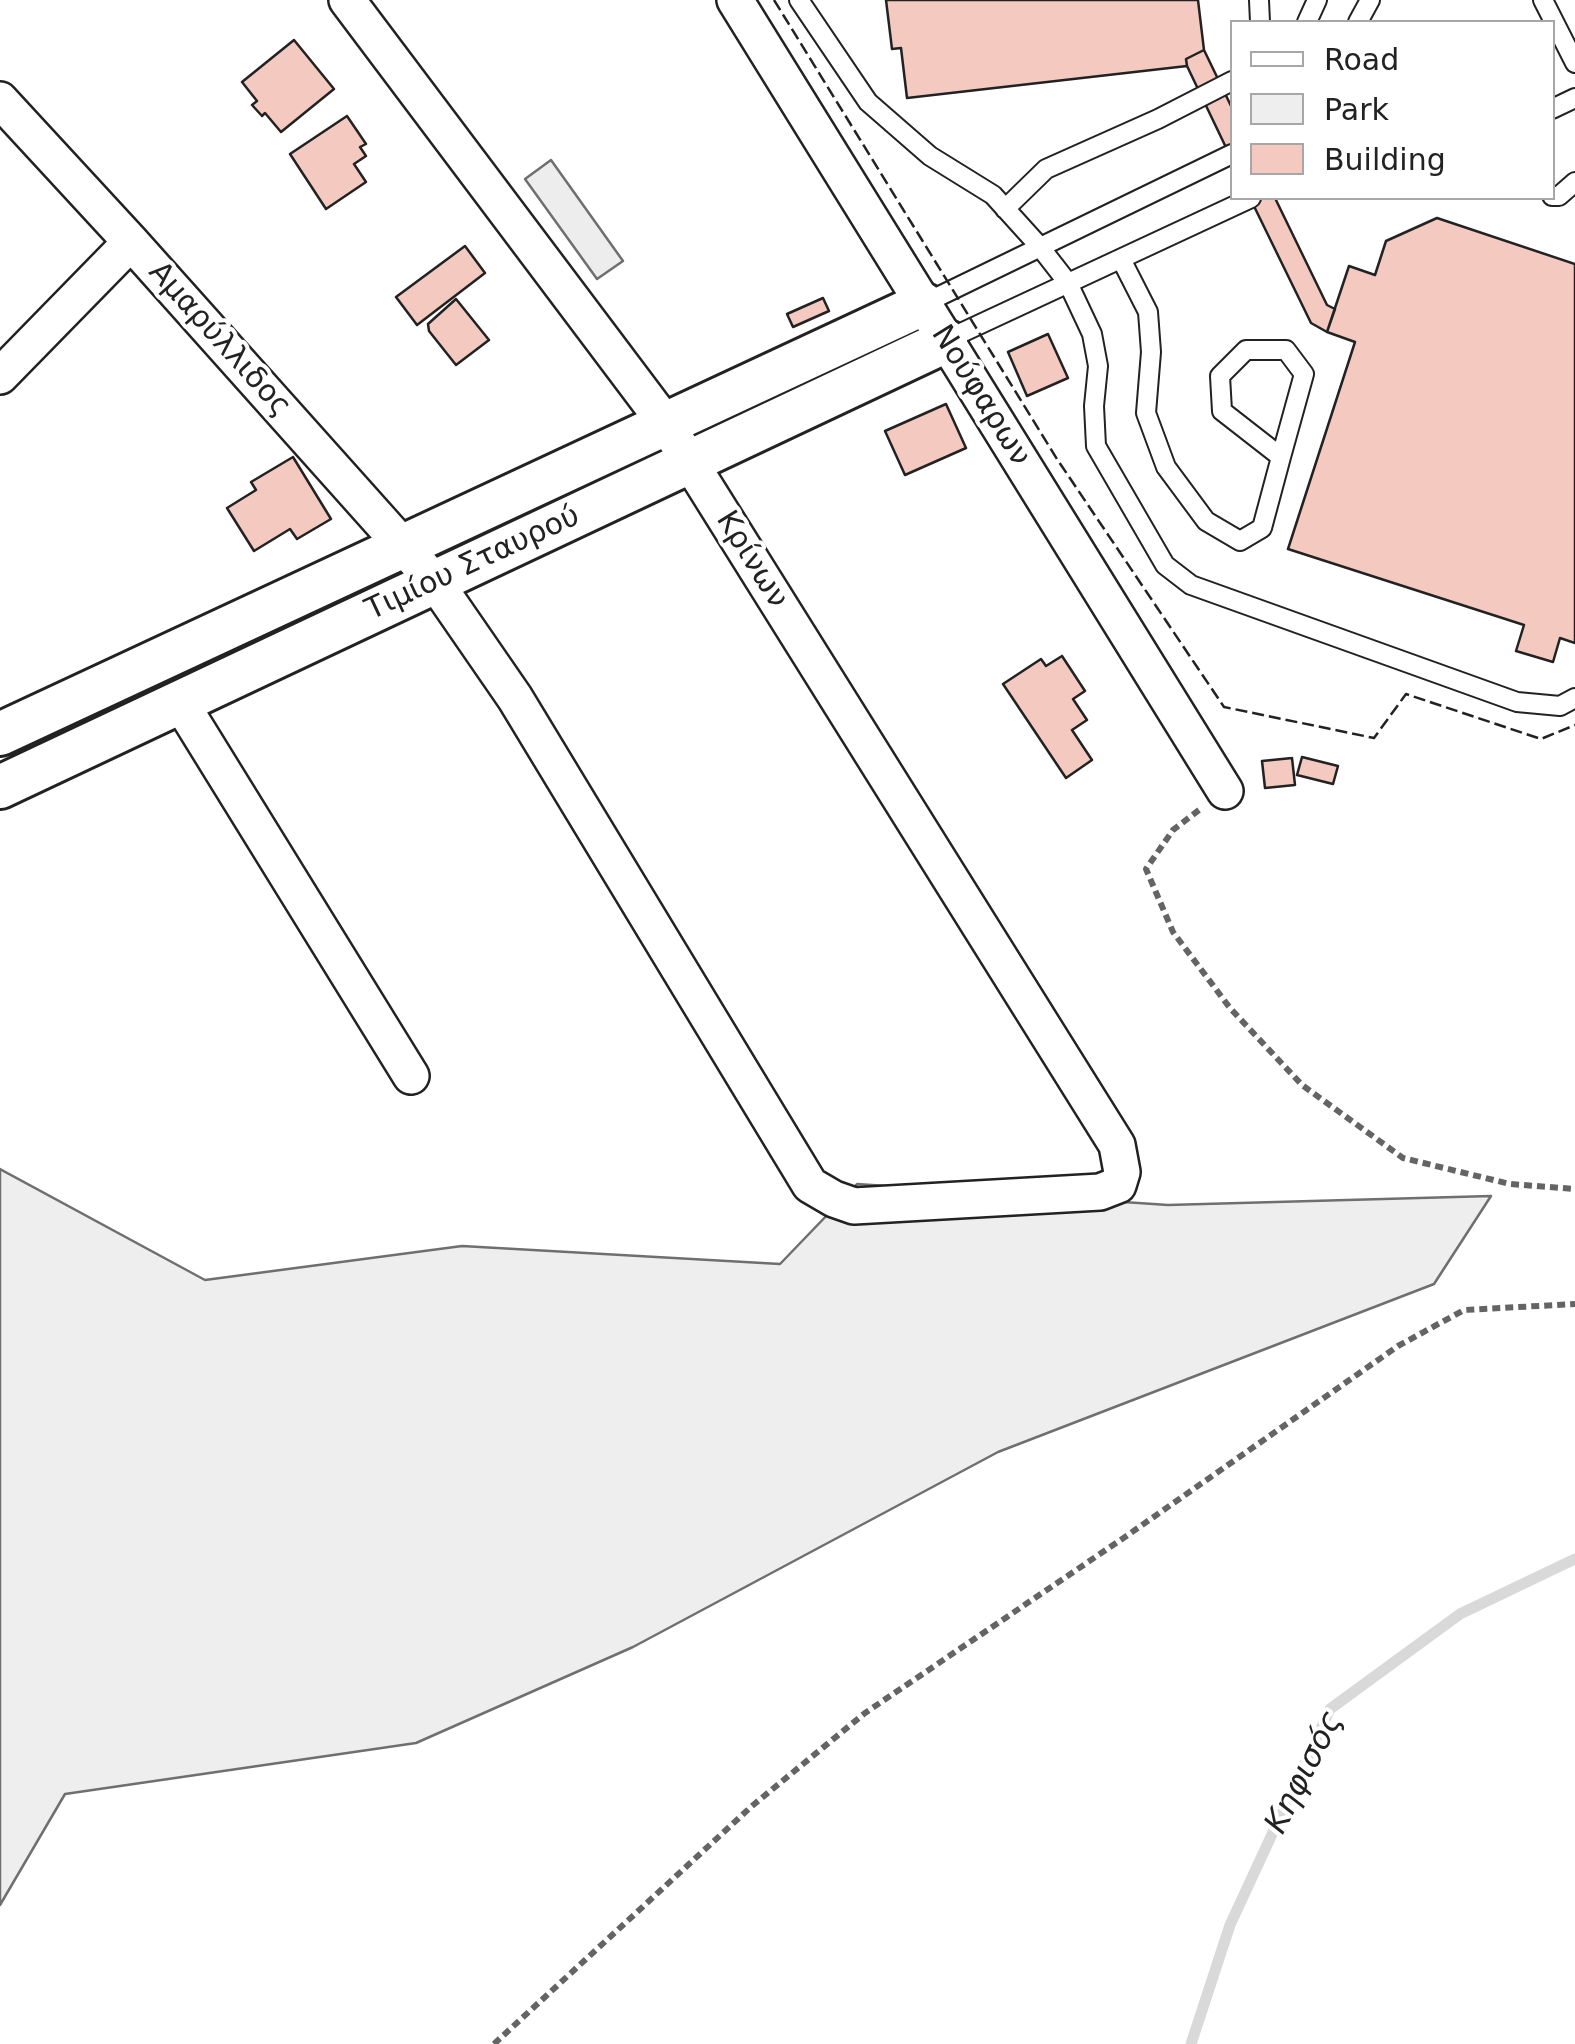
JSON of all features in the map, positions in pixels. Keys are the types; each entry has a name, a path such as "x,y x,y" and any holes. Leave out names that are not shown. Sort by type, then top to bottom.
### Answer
{"street":[{"name":"Κρίνων","path":"347,0 666,424 1117,1145"},
{"name":"Νούφαρων","path":"734,0 1225,792"},
{"name":"Αμαρύλλιδος","path":"0,100 132,242 434,582 515,698 810,1184 854,1206 1100,1192 1118,1185 1122,1172 1117,1145"},
{"path":"0,376 132,242"},
{"name":"Τιμίου Σταυρού","path":"0,734 923,304"},
{"name":"Τιμίου Σταυρού","path":"0,787 946,341"},
{"path":"180,702 410,1076"}],"lane":[{"path":"799,0 868,102 930,156 993,195 1068,283 1092,334 1098,366 1096,446 1165,564 1190,584 1517,702 1560,706 1575,698"},
{"path":"1555,24 1575,63"},
{"path":"1005,209 1046,170 1230,82"},
{"path":"923,304 1230,155"},
{"path":"1555,196 1575,182"},
{"path":"946,341 1247,200"},
{"path":"1121,258 1148,312 1151,352 1146,413 1166,467 1206,521 1240,541 1262,528 1304,374 1286,350 1246,350 1220,376 1222,411 1281,457"}],"path":[{"path":"1225,792 1173,830 1146,870 1173,932 1230,1008 1302,1085 1404,1158 1510,1184 1575,1189"},
{"path":"494,2044 752,1806 864,1713 1398,1346 1464,1310 1575,1304"}],"green space":[{"path":"0,1169 205,1280 462,1246 780,1264 857,1184 1168,1205 1491,1196 1434,1284 998,1452 633,1647 416,1743 65,1794 0,1905"}],"shaded area":[{"path":"551,160 623,261 597,279 525,179"}],"building":[{"path":"886,0 1198,0 1204,50 1186,59 1187,66 907,98 901,48 892,49"},
{"path":"294,40 334,89 281,132 265,113 262,116 252,105 257,101 242,82"},
{"path":"1204,50 1230,104 1230,156 1187,66 1186,59"},
{"path":"347,116 366,144 360,147 366,156 354,164 366,182 326,209 290,154"},
{"path":"1251,200 1276,200 1327,305 1335,309 1327,332 1311,323"},
{"path":"1437,218 1575,264 1575,643 1560,638 1553,662 1516,651 1524,625 1288,549 1355,342 1327,332 1349,266 1375,275 1386,241"},
{"path":"465,246 485,273 417,325 396,297"},
{"path":"823,298 829,311 793,327 787,314"},
{"path":"456,299 489,340 456,365 429,331 428,324"},
{"path":"1048,334 1068,378 1027,396 1008,352"},
{"path":"946,404 966,448 905,475 885,431"},
{"path":"293,457 331,519 297,539 290,529 254,551 227,508 256,490 251,482"},
{"path":"1062,656 1085,691 1073,699 1087,720 1072,730 1092,760 1066,778 1003,684 1041,659 1046,666"},
{"path":"1302,757 1338,766 1333,784 1297,775"},
{"path":"1292,758 1295,785 1265,788 1262,761"}],"waterway":[{"name":"Κηφισός","path":"1191,2044 1230,1925 1330,1709 1460,1614 1575,1559"}],"fence":[{"path":"774,0 1057,459 1224,707 1374,738 1406,694 1541,739 1575,725"}]}
